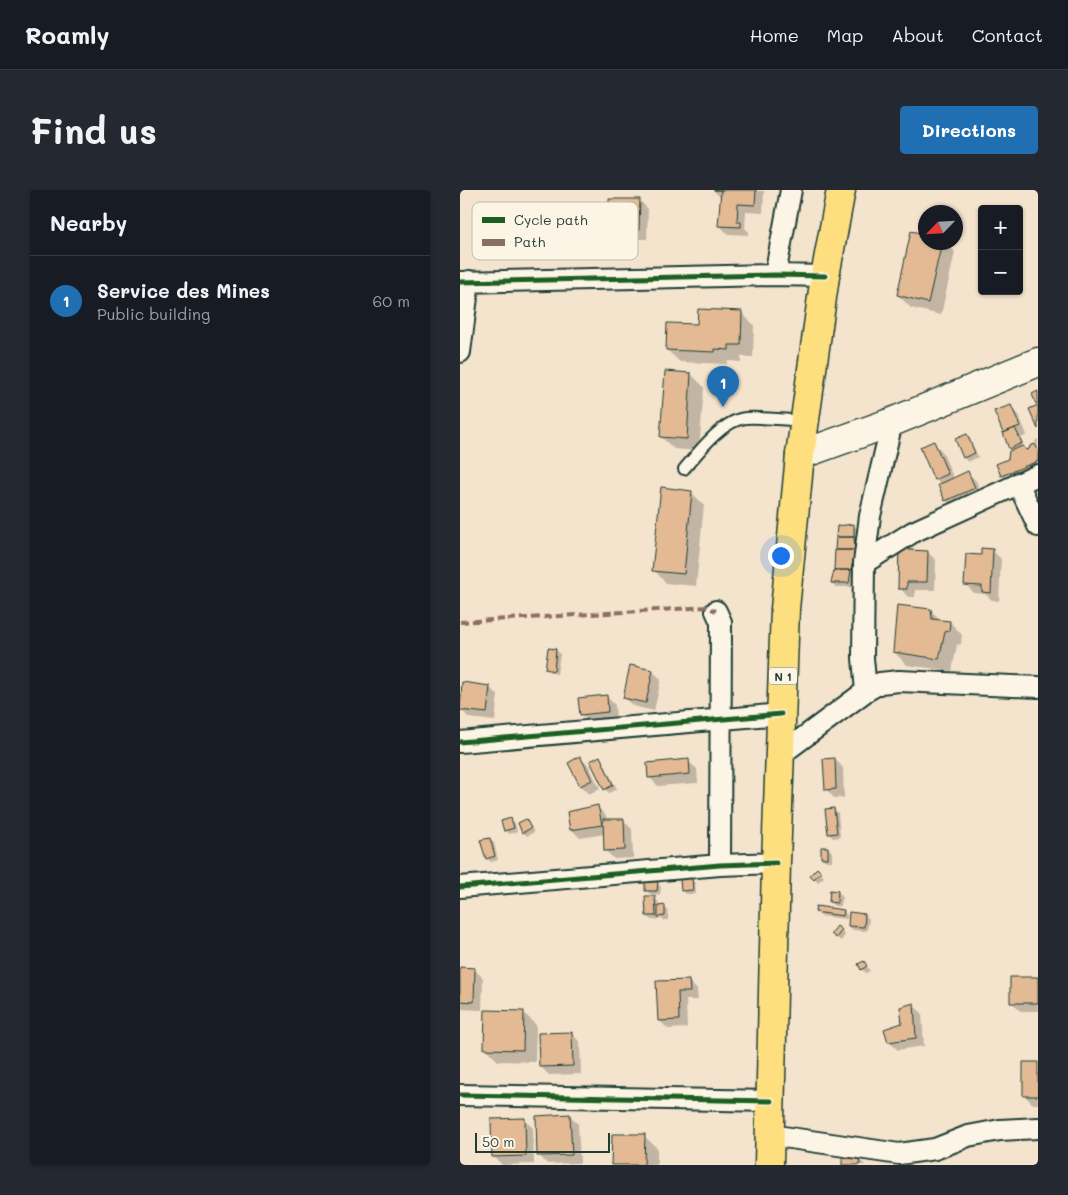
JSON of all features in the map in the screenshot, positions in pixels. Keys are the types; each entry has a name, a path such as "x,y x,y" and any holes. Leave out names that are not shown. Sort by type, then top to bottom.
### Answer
{"highway":[{"name":"N 1","path":"769,1165 776,863 785,608 800,455 825,276 841,190"}],"street":[{"path":"775,275 791,190"},
{"path":"460,352 464,282 775,275 825,276"},
{"path":"800,455 892,422 1038,362"},
{"path":"866,692 863,658 864,562 870,516 892,422"},
{"path":"864,562 913,532 1038,475"},
{"path":"1018,483 1038,526"},
{"path":"716,611 721,622 720,865"},
{"path":"780,755 880,683 899,681 1038,687"},
{"path":"460,742 781,714"},
{"path":"460,887 720,865 776,863"},
{"path":"460,1095 771,1101"},
{"path":"770,1135 899,1154 935,1149 968,1136 1000,1130 1038,1128"}],"lane":[{"path":"684,469 715,435 727,426 744,418 805,421"}],"building":[{"path":"721,190 756,190 755,205 738,204 737,222 741,222 741,227 718,226"},
{"path":"609,199 640,199 639,231 638,202 609,202"},
{"path":"911,231 918,232 918,250 940,250 928,303 897,295"},
{"path":"698,309 742,311 741,345 729,345 729,350 715,349 715,352 666,350 667,323 697,324"},
{"path":"665,371 691,373 687,439 660,437"},
{"path":"1038,391 1038,403 1036,404 1032,394"},
{"path":"1011,405 1020,426 1003,433 994,411"},
{"path":"1038,405 1038,429 1029,409"},
{"path":"1015,428 1022,443 1009,449 1003,433"},
{"path":"967,434 975,453 963,458 955,439"},
{"path":"934,441 948,474 934,480 920,447"},
{"path":"1035,444 1038,450 1038,461 1001,476 996,464 1008,459 1009,451 1023,446 1026,450"},
{"path":"968,471 975,488 945,501 938,485"},
{"path":"661,487 692,491 684,574 652,571"},
{"path":"854,524 854,537 836,537 837,526"},
{"path":"836,537 854,537 855,550 835,550"},
{"path":"899,545 910,545 909,550 928,551 927,582 907,582 907,589 898,589"},
{"path":"981,548 993,549 991,593 982,592 982,586 964,585 966,554 981,555"},
{"path":"835,550 855,550 851,570 834,570"},
{"path":"834,570 851,570 849,583 831,583"},
{"path":"897,605 931,609 932,619 950,621 949,631 945,632 939,659 893,652"},
{"path":"548,648 556,649 554,671 545,669"},
{"path":"630,665 653,670 646,703 623,698"},
{"path":"462,682 490,686 487,713 460,710"},
{"path":"607,695 608,712 580,715 578,698"},
{"path":"580,756 592,780 580,786 568,763"},
{"path":"600,756 613,785 604,790 590,761"},
{"path":"835,758 836,789 825,790 823,759"},
{"path":"689,759 690,774 648,778 647,763"},
{"path":"598,805 602,825 570,830 567,812"},
{"path":"834,808 837,833 828,834 825,809"},
{"path":"511,818 514,828 504,831 501,821"},
{"path":"526,819 531,828 522,833 518,823"},
{"path":"603,819 624,819 625,850 604,851"},
{"path":"490,838 495,856 486,859 480,840"},
{"path":"821,847 828,847 828,858 821,858"},
{"path":"817,868 821,872 814,879 810,875"},
{"path":"692,878 693,890 681,891 680,879"},
{"path":"645,881 658,882 657,891 645,891"},
{"path":"830,890 838,891 837,903 829,902"},
{"path":"645,896 655,896 656,916 646,916"},
{"path":"665,905 665,916 658,917 658,906"},
{"path":"816,906 844,910 843,916 815,912"},
{"path":"849,912 865,914 864,927 848,926"},
{"path":"837,926 842,930 836,938 831,934"},
{"path":"864,961 867,966 861,970 858,964"},
{"path":"460,967 475,968 474,1002 460,1001"},
{"path":"1010,977 1038,977 1038,1003 1010,1003"},
{"path":"689,980 690,992 678,992 679,1020 658,1021 656,981"},
{"path":"914,1003 916,1038 888,1042 884,1029 902,1023 900,1007"},
{"path":"485,1010 524,1011 523,1050 484,1049"},
{"path":"572,1032 573,1066 539,1067 538,1033"},
{"path":"1023,1062 1038,1062 1038,1096 1023,1096"},
{"path":"570,1114 572,1155 537,1156 536,1116"},
{"path":"525,1118 526,1156 492,1157 491,1119"},
{"path":"612,1134 645,1134 644,1165 611,1165"},
{"path":"842,1158 859,1158 860,1165 842,1165"}],"marked path":[{"path":"460,622 707,607 716,611"}],"cycle path":[{"path":"460,282 775,275 825,276"},
{"path":"460,742 781,714"},
{"path":"460,887 720,865 776,863"},
{"path":"460,1095 771,1101"}],"place":[{"name":"Service des Mines","path":"723,407"}]}
